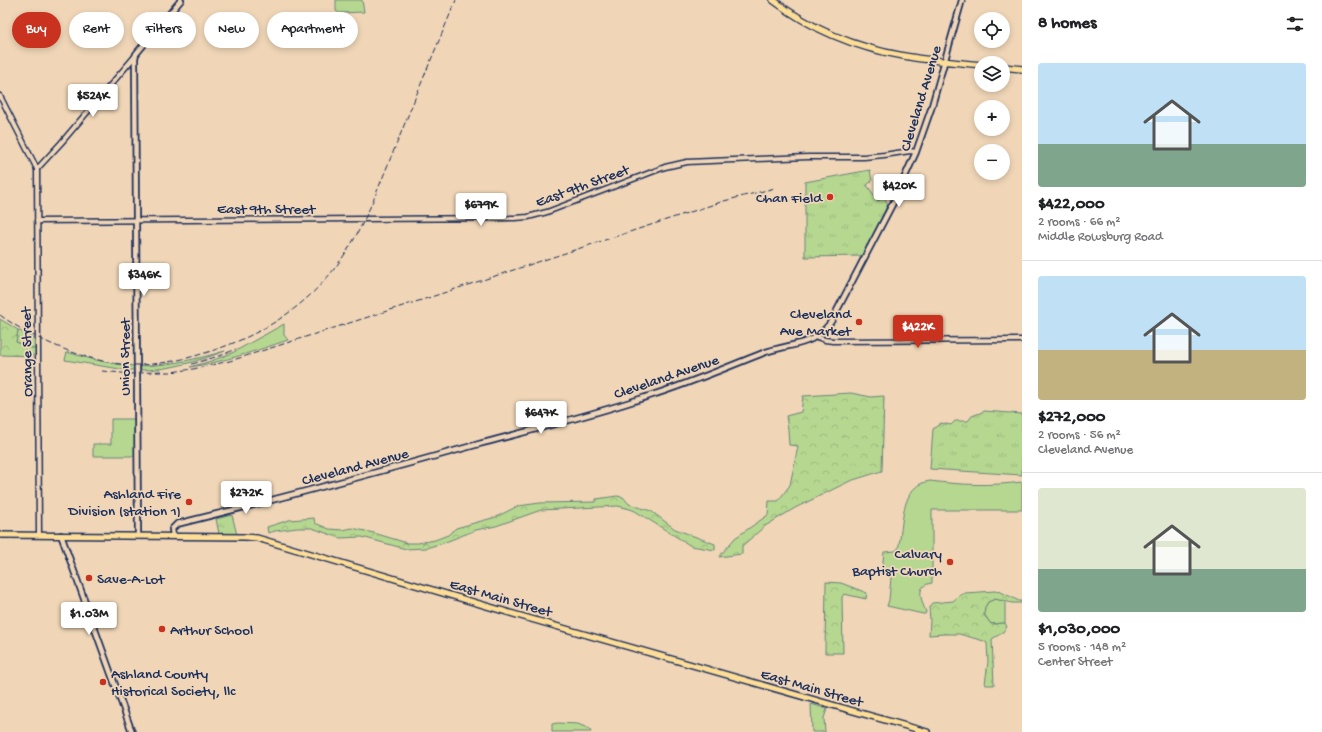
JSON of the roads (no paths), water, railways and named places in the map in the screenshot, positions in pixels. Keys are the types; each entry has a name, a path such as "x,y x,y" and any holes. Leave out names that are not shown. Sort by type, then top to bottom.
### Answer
{"highway":[{"path":"773,0 806,21 847,41 890,54 974,64"},
{"path":"1010,68 1022,69"}],"main road":[{"path":"136,56 181,0"},
{"name":"Cleveland Avenue","path":"173,536 172,529 177,524 605,410 671,389 768,352 807,342 817,337 829,325 836,314 894,201 916,152 924,132 962,0"},
{"name":"Union Street","path":"136,56 138,536"},
{"name":"East Main Street","path":"0,535 248,537 270,541 517,615 927,732"},
{"path":"61,535 132,732"}],"street":[{"path":"0,96 37,169 136,56"},
{"name":"East 9th Street","path":"37,222 528,217 547,212 665,167 687,162 808,157 869,157 910,151 916,152"},
{"name":"Orange Street","path":"37,169 39,535"},
{"path":"817,337 833,340 1022,340"}],"railway":[{"path":"0,315 29,333 64,349 117,364 134,365 174,361 214,350 240,340 287,314 307,298 326,279 343,257 358,232 369,210 456,0"},
{"path":"156,372 171,372 193,369 230,361 724,201 775,188"},
{"path":"192,364 236,349"},
{"path":"102,371 131,374 161,371"}],"place":[{"name":"Chan Field","path":"830,197"},
{"name":"Cleveland Ave Market","path":"859,322"},
{"name":"Ashland Fire Division (station 1)","path":"189,502"},
{"name":"Calvary Baptist Church","path":"950,562"},
{"name":"Save-A-Lot","path":"89,578"},
{"name":"Arthur School","path":"162,629"},
{"name":"Ashland County Historical Society, llc","path":"103,682"}]}
